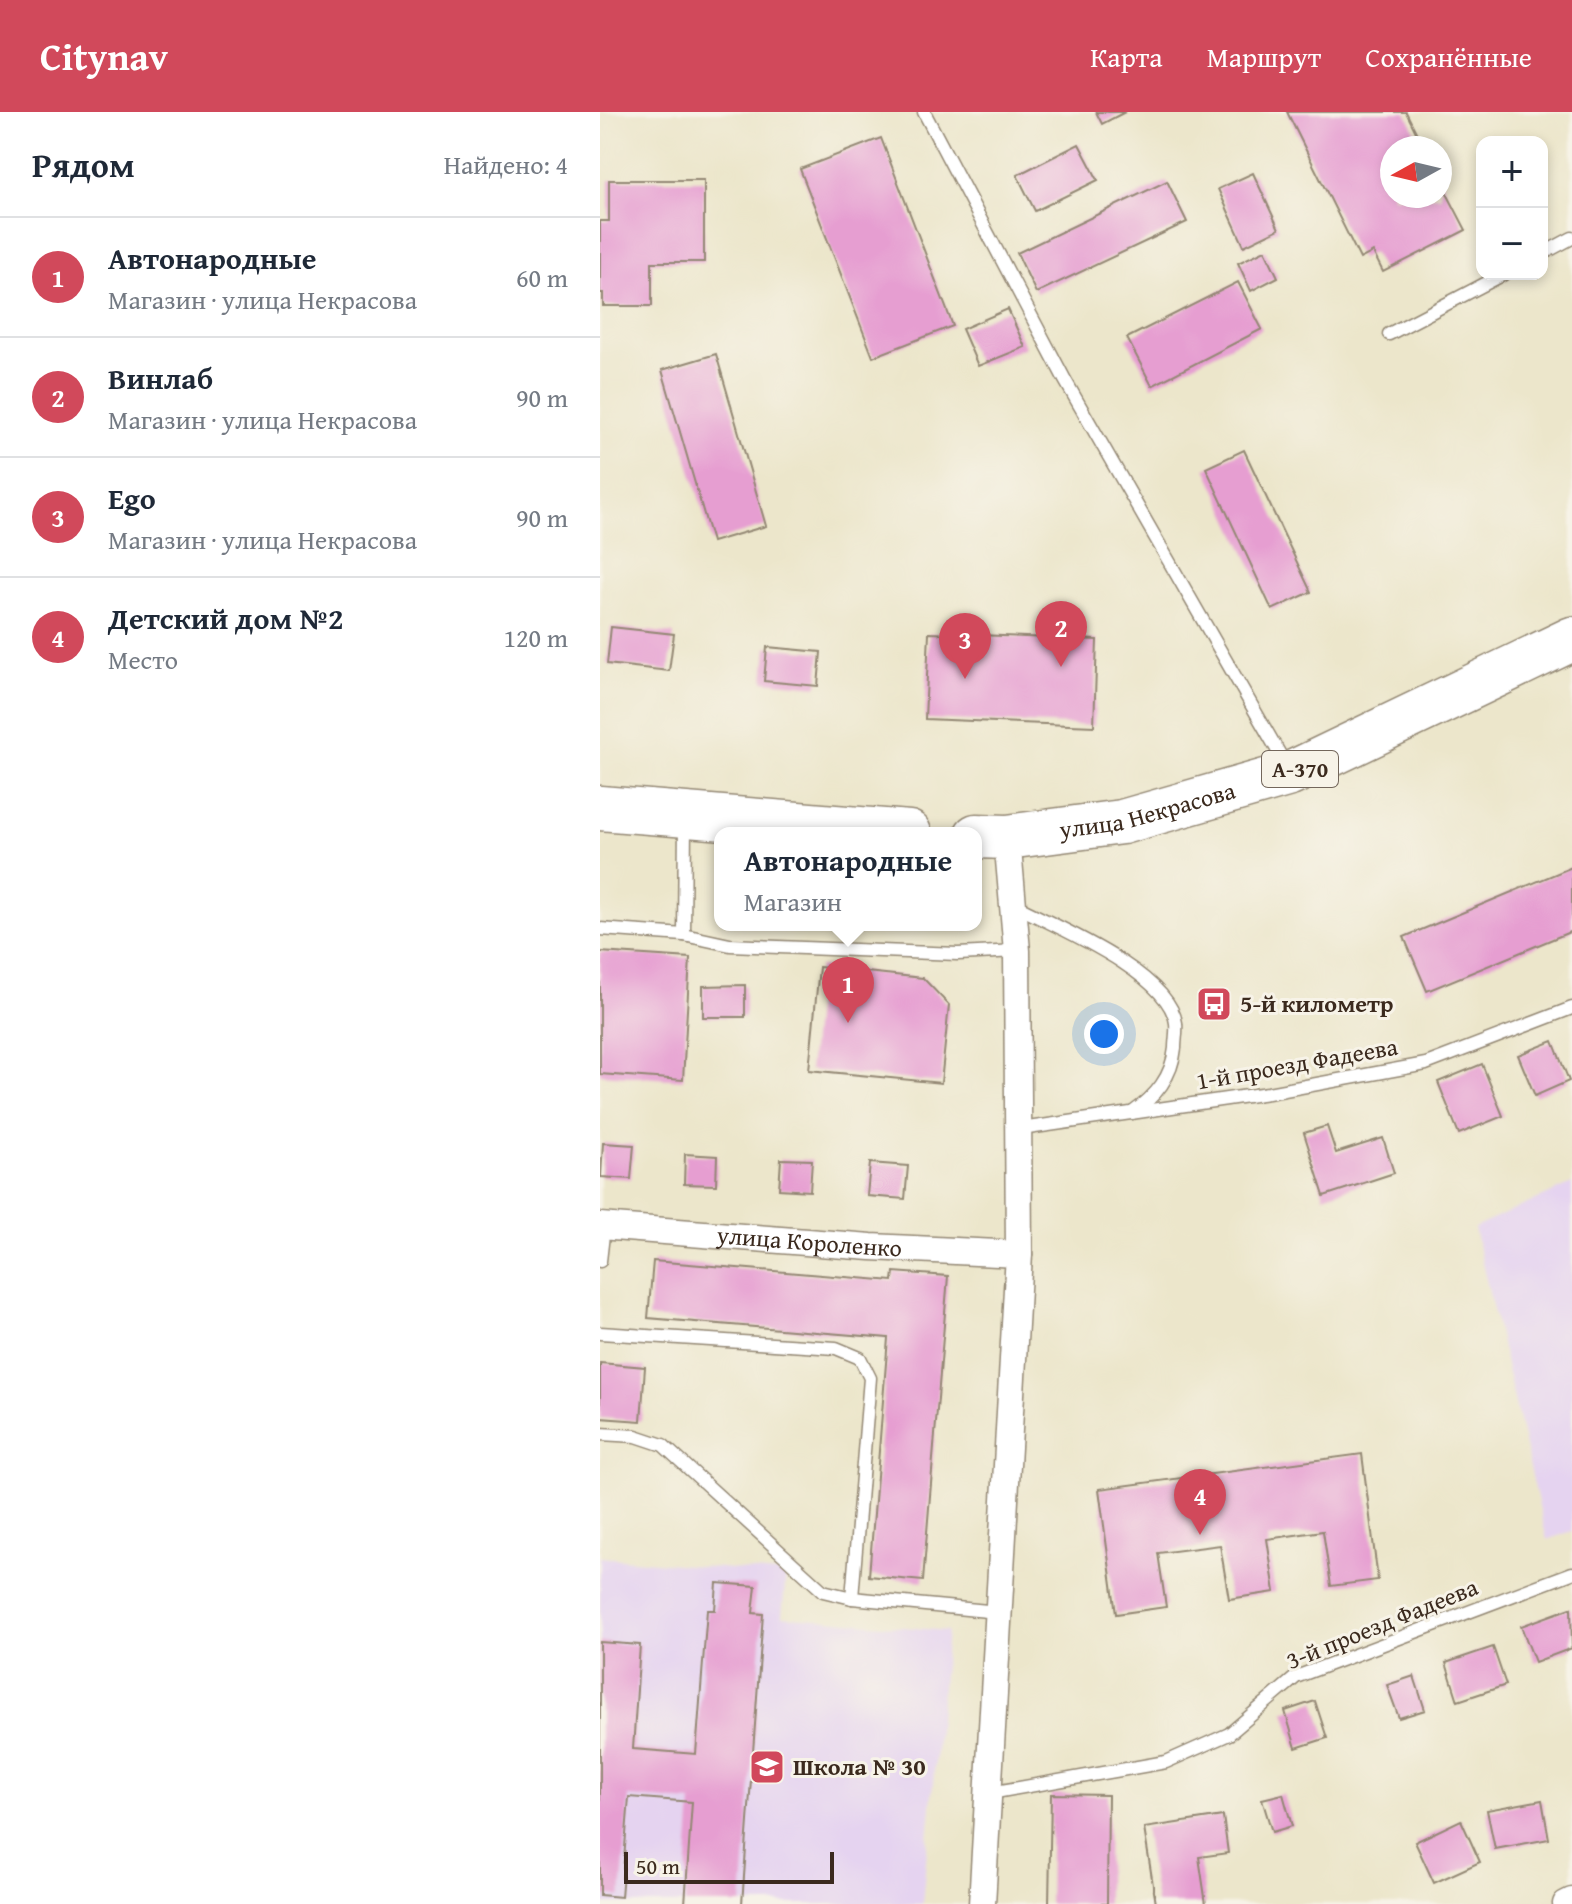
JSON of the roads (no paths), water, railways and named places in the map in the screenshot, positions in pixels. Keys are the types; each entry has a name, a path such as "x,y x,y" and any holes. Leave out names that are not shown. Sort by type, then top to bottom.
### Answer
{"highway":[{"name":"улица Некрасова","path":"992,837 1122,822 1290,774 1572,639"},
{"path":"600,808 834,827"}],"street":[{"path":"982,1904 1019,1254 1021,1129 1014,905 992,837"},
{"name":"улица Короленко","path":"602,1226 871,1247 1019,1254"},
{"path":"1566,1904 1572,1901"}],"lane":[{"path":"924,112 1065,380 1290,774"},
{"path":"1548,251 1572,238"},
{"path":"1389,334 1492,280"},
{"path":"684,935 685,815"},
{"path":"1014,905 1090,943 1126,966 1158,991 1169,1006 1176,1022 1173,1063 1166,1082 1130,1114"},
{"path":"600,929 684,935 730,945 958,954 1017,951"},
{"name":"1-й проезд Фадеева","path":"1021,1129 1130,1114 1426,1064 1572,1008"},
{"path":"600,1261 602,1226"},
{"path":"600,1333 836,1348 860,1358 870,1378 852,1598"},
{"path":"600,1434 636,1436 663,1445 823,1591 852,1598 998,1612"},
{"name":"3-й проезд Фадеева","path":"990,1793 1166,1762 1229,1734 1296,1677 1572,1573"}],"place":[{"name":"Винлаб","path":"1061,667"},
{"name":"Ego","path":"965,679"},
{"name":"5-й километр","path":"1214,1004"},
{"name":"Автонародные","path":"848,1023"},
{"name":"Детский дом №2","path":"1200,1535"},
{"name":"Школа № 30","path":"767,1767"}]}
